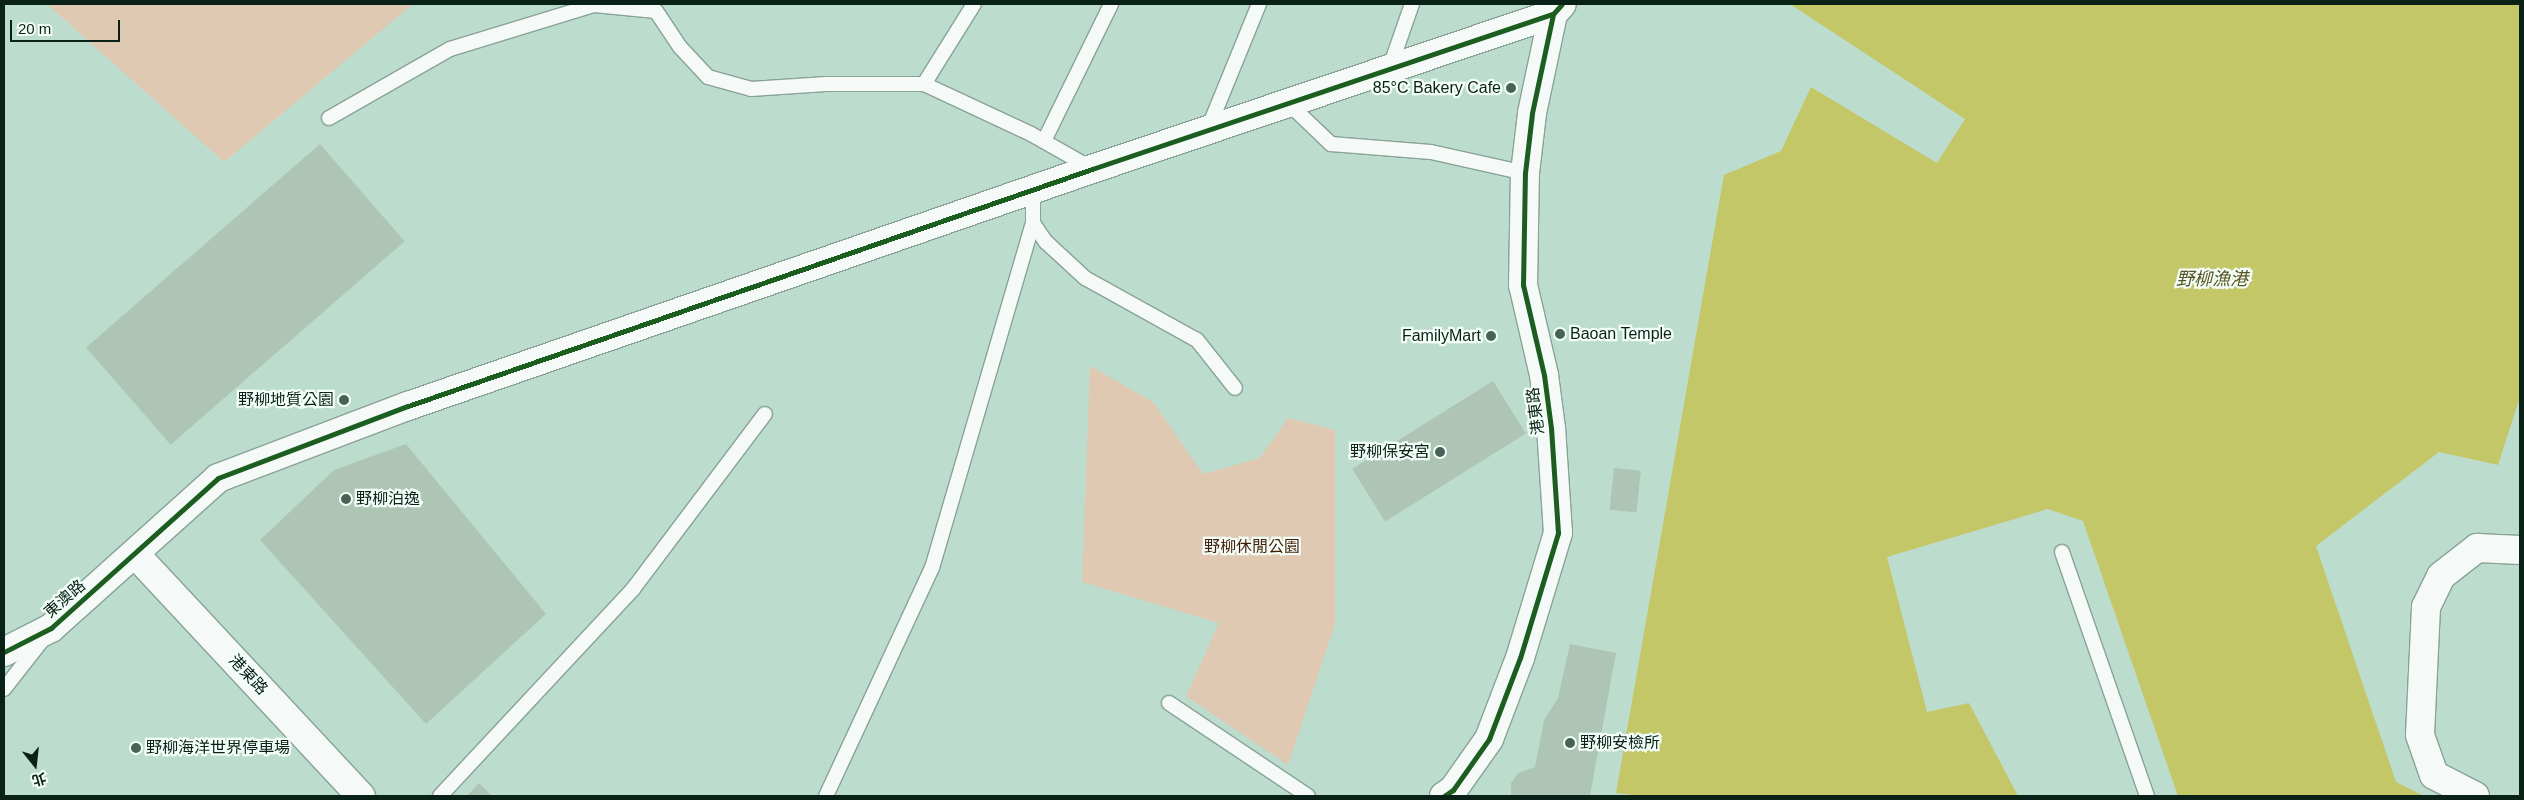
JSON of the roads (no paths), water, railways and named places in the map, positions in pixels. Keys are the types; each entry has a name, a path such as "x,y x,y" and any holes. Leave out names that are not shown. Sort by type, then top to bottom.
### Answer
{"street":[{"name":"東澳路","path":"4,652 51,628 218,478 408,406 1092,168 1557,9"},
{"name":"港東路","path":"1444,796 1453,790 1489,738 1520,658 1558,533 1551,428 1544,375 1523,285 1525,173 1532,113 1557,9"},
{"path":"2475,796 2434,775 2420,735 2426,607 2441,576 2477,548 2520,550"},
{"name":"港東路","path":"135,554 361,796"}],"lane":[{"path":"924,84 974,4"},
{"path":"1044,141 1111,4"},
{"path":"1208,129 1259,4"},
{"path":"1390,67 1412,4"},
{"path":"329,118 450,50 594,5 656,11 680,47 708,76 751,89 826,84 924,84 1044,141 1092,168"},
{"path":"1287,102 1331,144 1431,152 1525,173"},
{"path":"826,796 932,568 1033,224 1033,189"},
{"path":"1033,224 1046,242 1085,278 1197,340 1235,388"},
{"path":"440,796 633,589 765,414"},
{"path":"2062,552 2147,796"},
{"path":"4,689 51,628"},
{"path":"1169,703 1308,796"}],"water":[{"name":"野柳漁港","path":"1790,4 2520,4 2520,397 2498,465 2439,452 2316,546 2396,782 2424,796 2178,796 2083,521 2048,509 1887,557 1927,712 1969,703 2018,796 1641,796 1616,793 1724,175 1781,151 1811,87 1937,163 1965,119"}],"place":[{"name":"85°C Bakery Cafe","path":"1511,88"},
{"name":"Baoan Temple","path":"1560,334"},
{"name":"FamilyMart","path":"1491,336"},
{"name":"野柳地質公園","path":"344,400"},
{"name":"野柳保安宮","path":"1440,452"},
{"name":"野柳泊逸","path":"346,499"},
{"name":"野柳安檢所","path":"1570,743"},
{"name":"野柳海洋世界停車場","path":"136,748"}],"park label":[{"name":"野柳休閒公園","path":"1252,547"}]}
